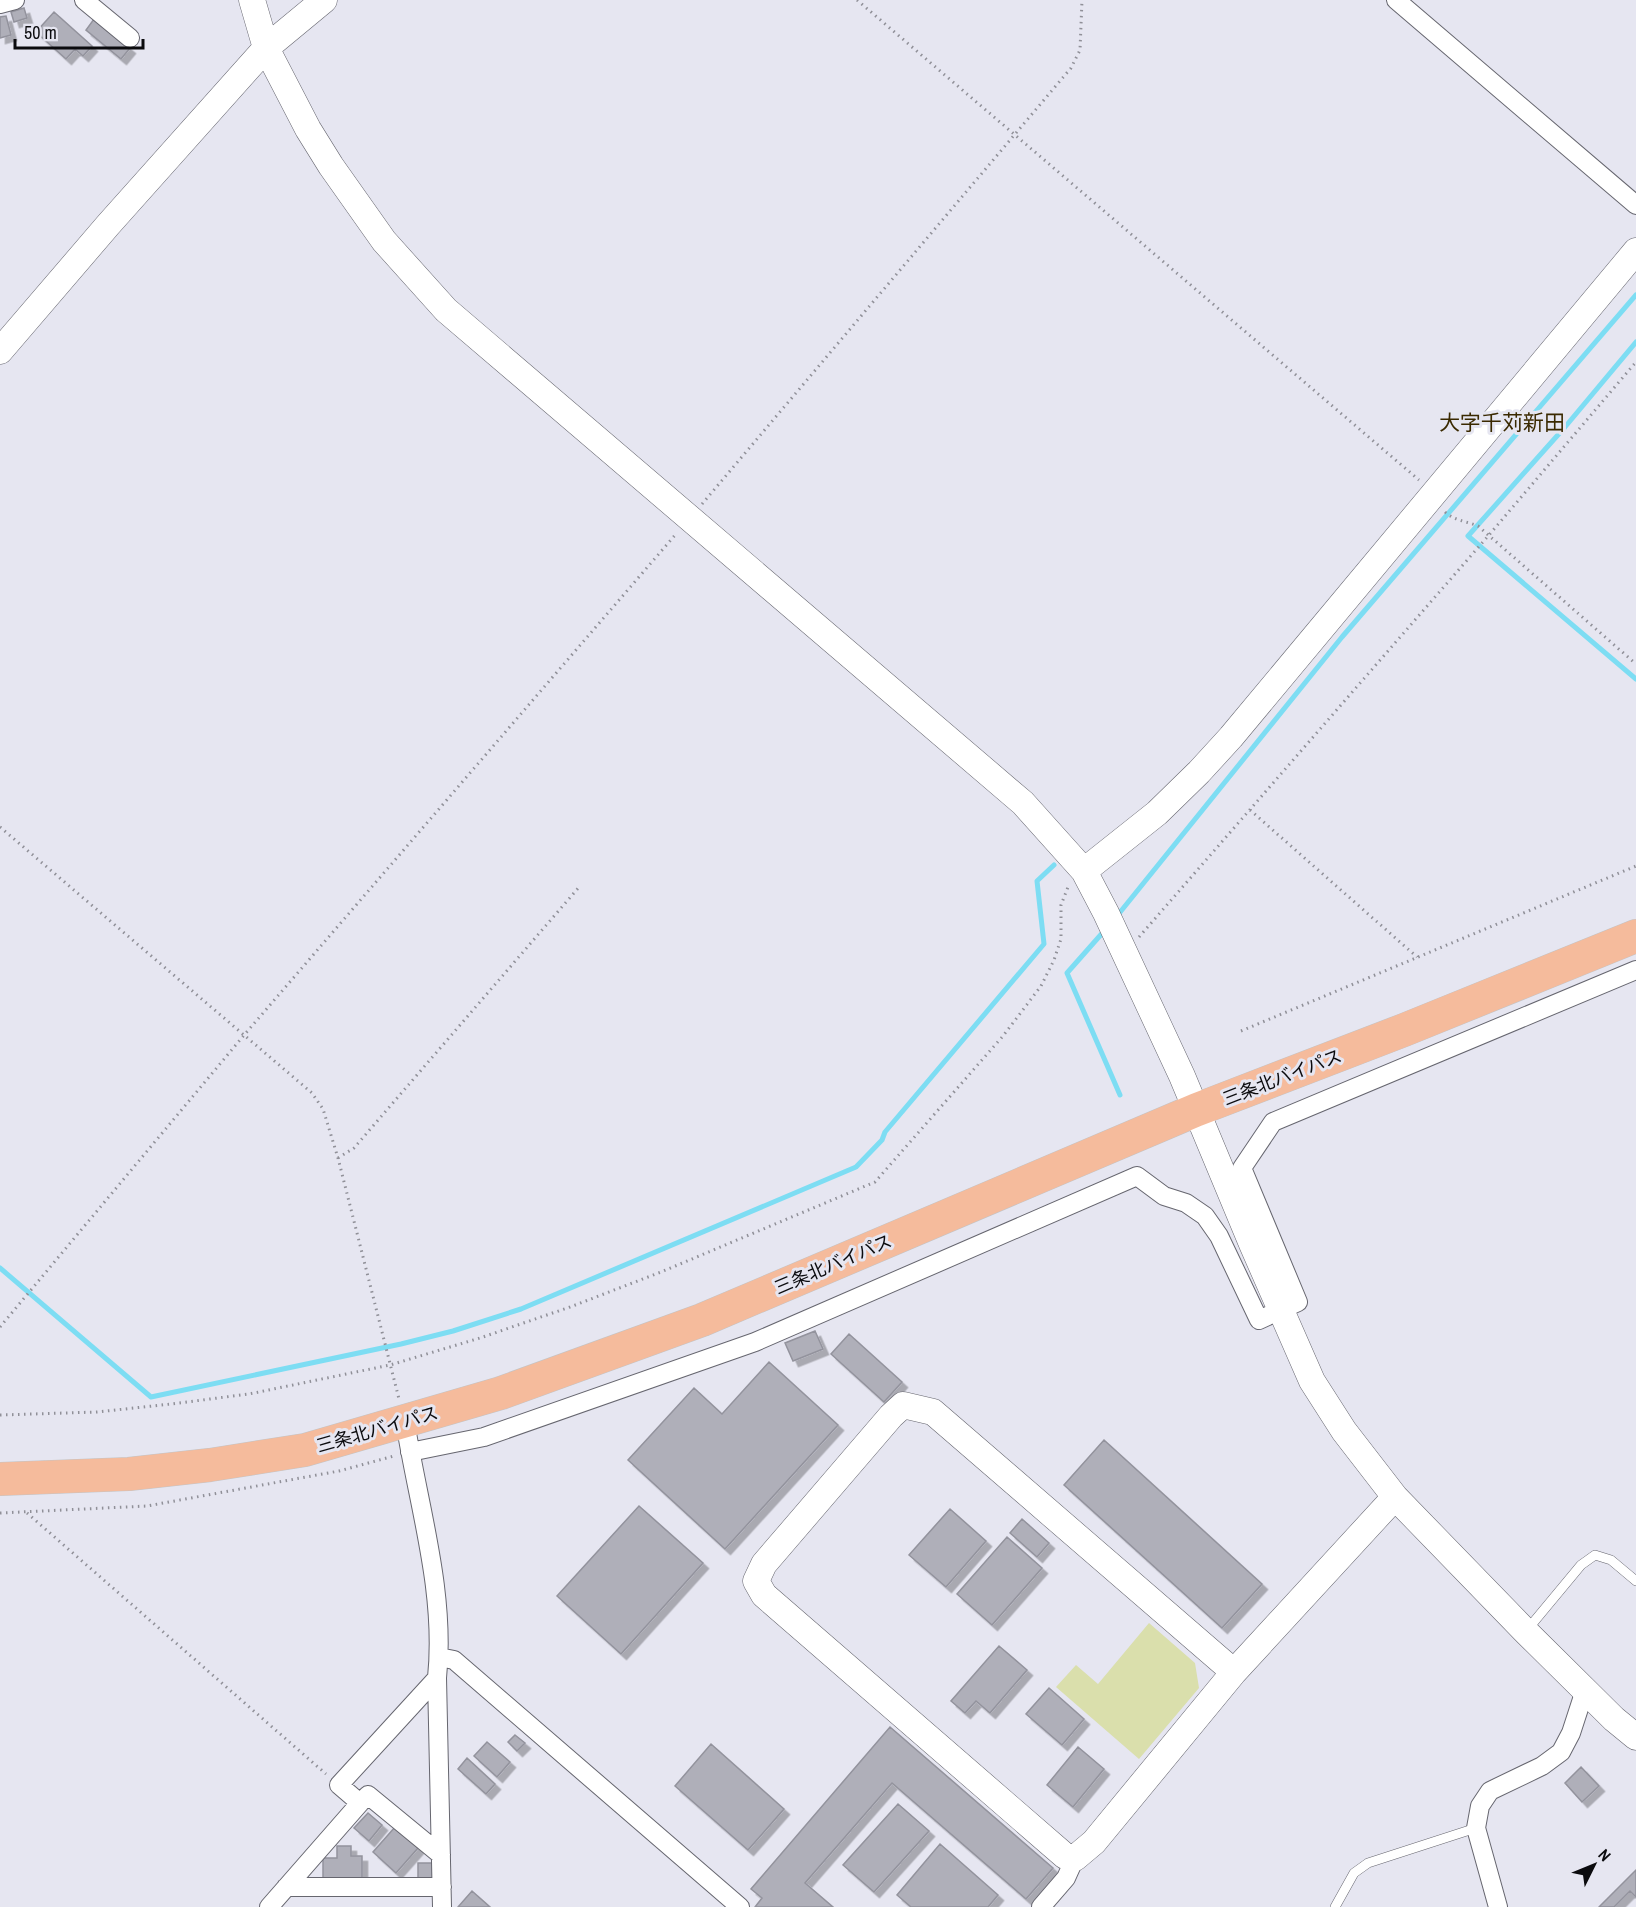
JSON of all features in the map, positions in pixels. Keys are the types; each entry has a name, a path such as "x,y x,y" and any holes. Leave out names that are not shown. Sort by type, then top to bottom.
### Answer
{"highway":[{"name":"三条北バイパス","path":"0,1479 129,1474 210,1465 408,1436 501,1393 702,1320 1196,1110 1404,1030 1636,936"}],"street":[{"path":"0,4 15,0"},
{"path":"84,0 130,38"},
{"path":"252,0 266,48 308,129 331,166 384,241 446,310 1023,803 1084,871 1126,953 1312,1382 1344,1431 1395,1497 1526,1632 1614,1719 1636,1737"},
{"path":"0,351 108,225 266,48 324,0"},
{"path":"1396,0 1636,205"},
{"path":"1084,871 1156,813 1199,772 1231,737 1636,251"},
{"path":"442,1907 437,1678 439,1657 434,1573 408,1436 484,1437 755,1342 1137,1176 1164,1196 1186,1203 1205,1216 1219,1236 1259,1320 1298,1302 1242,1168 1273,1122 1636,970"},
{"path":"1075,1858 1065,1856 1059,1851 764,1595 756,1581 764,1564 903,1405 933,1412 1234,1672"},
{"path":"1041,1907 1066,1878 1075,1858 1094,1842 1234,1672 1395,1497"},
{"path":"439,1657 454,1660 740,1907"},
{"path":"360,1803 339,1785 437,1678"},
{"path":"1498,1907 1476,1828 1480,1806 1490,1791 1542,1766 1561,1752 1571,1732 1585,1690"},
{"path":"269,1907 368,1795 441,1855"},
{"path":"286,1887 442,1887"}],"lane":[{"path":"1526,1632 1581,1565 1595,1555 1611,1560 1636,1581"},
{"path":"1335,1907 1354,1873 1368,1863 1476,1828"}],"path":[{"path":"857,0 1432,497 1455,520 1466,521 1478,526 1636,664"},
{"path":"0,1327 245,1034 689,519 1071,68 1080,51 1082,0"},
{"path":"1126,953 1636,362"},
{"path":"1250,810 1417,957"},
{"path":"0,827 245,1034 312,1093 323,1109 338,1158 408,1436"},
{"path":"1241,1031 1636,866"},
{"path":"0,1415 97,1412 249,1394 390,1365 480,1338 590,1299 661,1272 875,1182 1003,1036 1041,986 1061,939 1063,895 1068,886 1084,871"},
{"path":"338,1158 354,1148 580,886"},
{"path":"27,1513 339,1785"}],"green space":[{"path":"1149,1623 1195,1663 1199,1688 1139,1759 1056,1687 1076,1665 1098,1684"}],"building":[{"path":"24,8 27,18 14,22 11,12"},
{"path":"54,12 92,46 83,56 75,49 66,59 36,32"},
{"path":"6,16 11,35 0,38 0,17"},
{"path":"94,19 130,48 121,59 86,30"},
{"path":"815,1331 823,1349 793,1361 785,1343"},
{"path":"849,1334 902,1382 884,1402 831,1354"},
{"path":"769,1362 838,1425 725,1549 628,1460 694,1388 722,1414"},
{"path":"1104,1440 1262,1584 1222,1628 1064,1485"},
{"path":"639,1506 703,1563 621,1654 557,1596"},
{"path":"950,1509 986,1541 946,1587 909,1555"},
{"path":"1022,1519 1049,1543 1037,1557 1010,1533"},
{"path":"1007,1537 1042,1568 992,1625 957,1594"},
{"path":"999,1646 1027,1670 990,1713 976,1701 965,1713 951,1701"},
{"path":"1049,1688 1084,1719 1062,1745 1026,1714"},
{"path":"890,1727 1053,1868 1026,1899 892,1783 805,1883 833,1907 755,1907 762,1898 751,1889"},
{"path":"515,1735 525,1743 517,1751 508,1742"},
{"path":"487,1742 510,1762 497,1777 474,1756"},
{"path":"711,1744 784,1809 748,1850 675,1786"},
{"path":"1078,1747 1104,1769 1073,1807 1047,1785"},
{"path":"467,1758 495,1784 486,1794 458,1769"},
{"path":"1581,1767 1599,1786 1582,1802 1565,1783"},
{"path":"898,1804 929,1831 874,1892 843,1865"},
{"path":"368,1813 382,1825 369,1841 354,1828"},
{"path":"395,1827 418,1848 396,1873 373,1852"},
{"path":"940,1844 998,1895 988,1907 911,1907 897,1895"},
{"path":"337,1846 351,1846 351,1856 362,1856 362,1880 323,1880 323,1858 337,1858"},
{"path":"418,1863 433,1863 433,1880 418,1880"},
{"path":"1636,1870 1636,1897 1630,1891 1614,1907 1599,1907"},
{"path":"472,1891 490,1907 458,1907"}],"waterway":[{"path":"1117,916 1342,637 1636,295"},
{"path":"1636,342 1565,427 1468,536 1636,679"},
{"path":"0,1268 151,1397 401,1344 453,1331 521,1309 856,1167 882,1140 885,1132 1044,944 1037,881 1054,865"},
{"path":"1105,930 1067,973 1120,1095"}],"district":[{"name":"大字千苅新田","path":"1502,422"}]}
